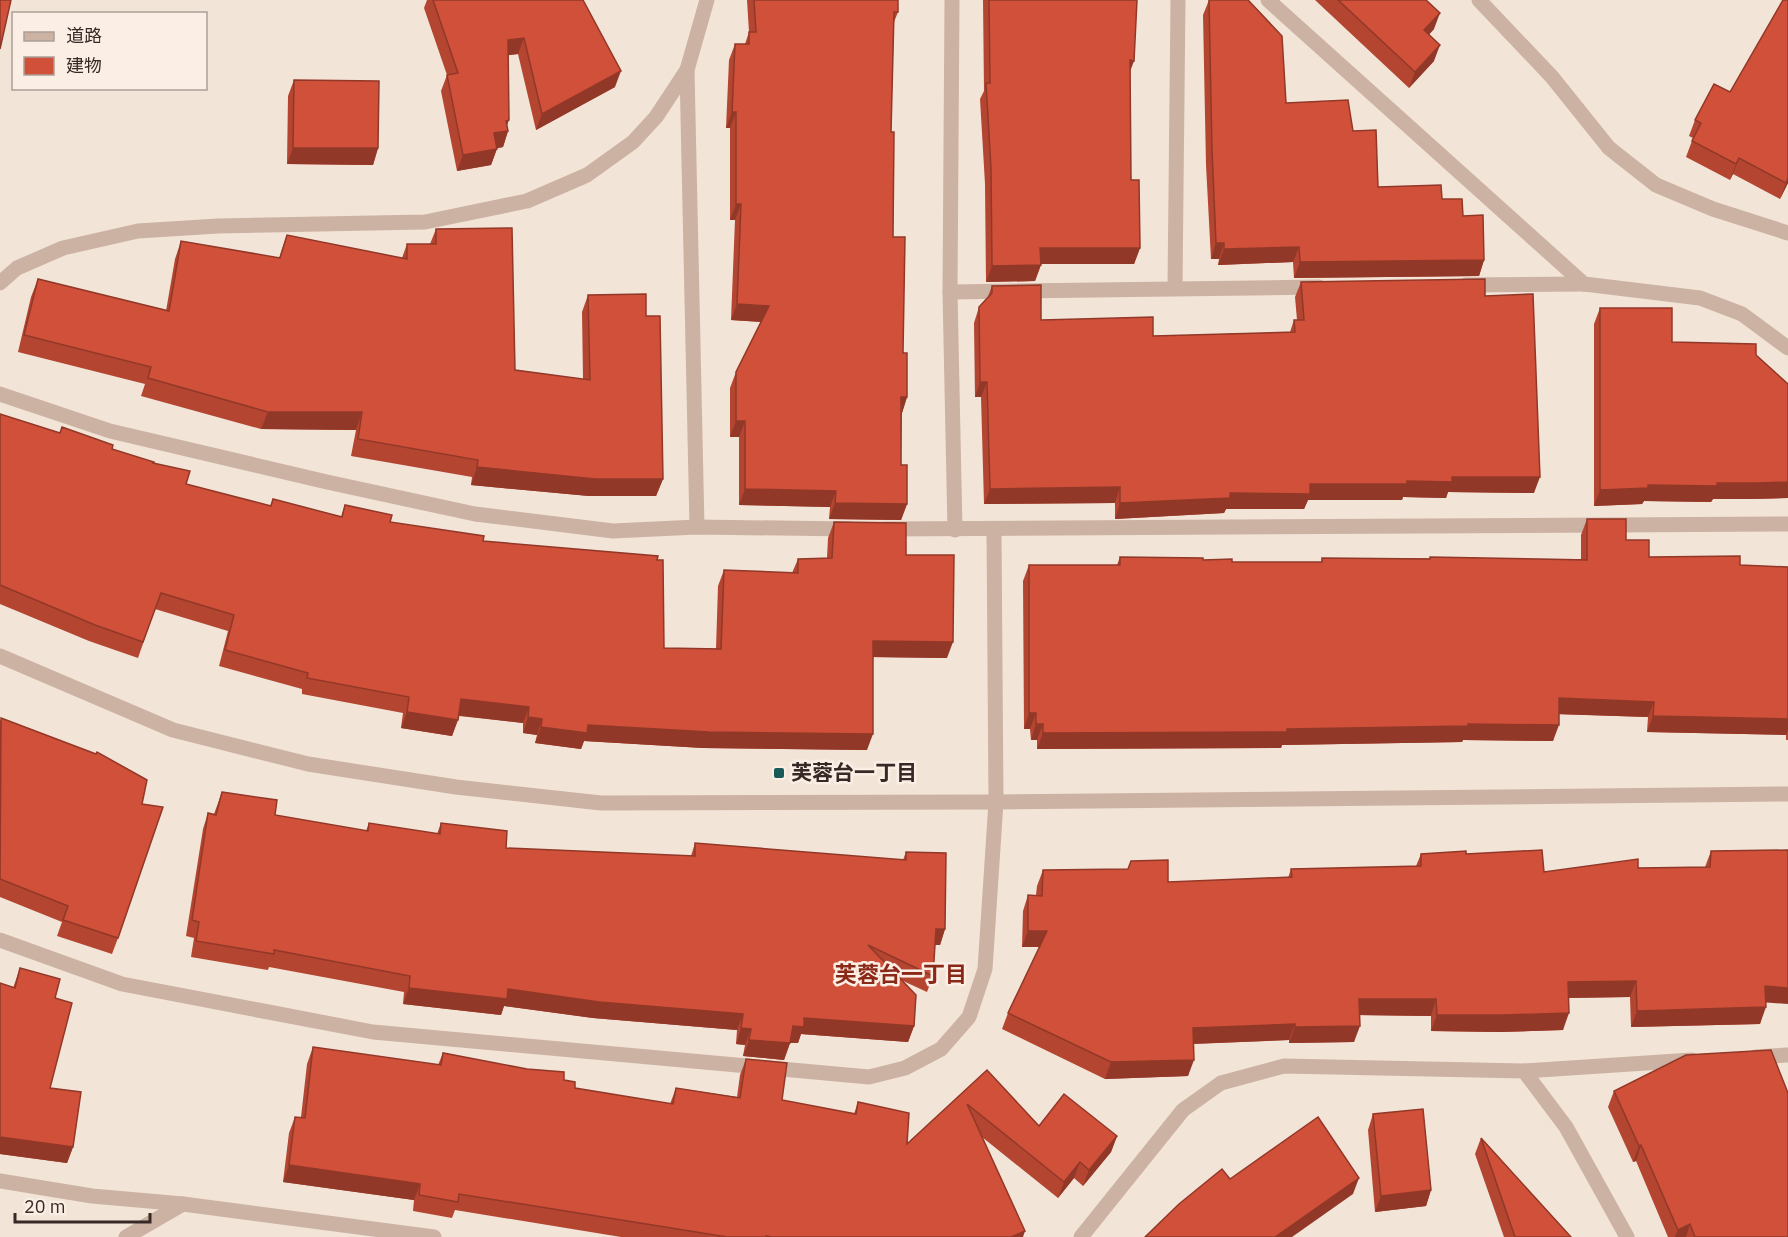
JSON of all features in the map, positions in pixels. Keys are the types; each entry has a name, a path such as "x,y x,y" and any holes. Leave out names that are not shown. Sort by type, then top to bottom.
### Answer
{"street":[{"path":"697,527 687,70 707,0"},
{"path":"952,0 950,292 955,530"},
{"path":"1175,288 1178,0"},
{"path":"1268,0 1584,284"},
{"path":"1479,0 1552,77 1609,148 1656,185 1713,209 1788,233"},
{"path":"0,283 17,268 63,248 138,231 218,226 425,222 527,201 587,175 633,142 656,117 687,70"},
{"path":"1456,285 1584,284 1700,298 1742,314 1788,348"},
{"path":"950,292 1339,286"},
{"path":"0,394 110,431 327,482 475,514 613,531 697,527 994,530 1788,524"},
{"path":"0,940 122,984 373,1032 869,1077 905,1068 941,1049 969,1017 985,969 996,802 994,530"},
{"path":"0,656 173,730 308,764 444,785 601,803 996,802 1788,794"},
{"path":"1742,1058 1788,1055"},
{"path":"1081,1237 1183,1110 1221,1083 1284,1066 1524,1071 1708,1059"},
{"path":"1524,1071 1566,1127 1627,1237"},
{"path":"0,1181 92,1196 183,1204 434,1237"},
{"path":"126,1237 183,1204"}],"building":[{"path":"0,0 11,0 0,49"},
{"path":"433,0 583,0 621,71 542,114 524,38 508,40 509,120 506,121 508,131 494,133 497,149 463,155 447,75 458,73"},
{"path":"754,0 898,0 898,12 894,12 891,132 894,132 893,237 905,237 903,353 907,353 907,397 901,397 901,465 907,465 907,504 835,503 836,491 745,489 745,421 736,421 736,372 769,306 737,304 741,204 736,204 736,112 732,112 735,44 749,44 749,32 756,32"},
{"path":"989,0 1137,0 1134,61 1130,60 1131,180 1139,180 1140,248 1040,248 1041,265 992,266 991,168 986,83 990,83"},
{"path":"1209,0 1248,0 1282,36 1286,103 1348,100 1353,131 1376,130 1378,187 1441,185 1442,199 1462,199 1463,216 1483,215 1484,260 1300,262 1299,247 1224,249 1224,243 1216,243"},
{"path":"1338,0 1426,0 1440,13 1424,30 1440,45 1415,72"},
{"path":"1783,0 1788,0 1788,178 1786,183 1739,158 1736,164 1692,141 1701,123 1695,120 1714,84 1730,92"},
{"path":"294,80 379,81 378,148 293,148"},
{"path":"512,228 515,370 590,380 588,295 646,294 646,316 660,316 663,479 595,479 477,467 478,460 358,439 362,412 268,412 148,378 151,367 24,335 38,279 169,311 181,241 280,258 287,235 407,259 407,244 436,244 436,229"},
{"path":"1485,279 1485,296 1533,294 1540,477 1452,477 1452,482 1407,481 1407,484 1310,484 1310,494 1230,493 1230,498 1120,503 1120,487 990,489 987,382 980,382 979,307 992,293 992,286 1041,285 1041,320 1153,317 1153,336 1295,332 1294,320 1304,320 1301,282"},
{"path":"1600,308 1672,308 1672,342 1756,344 1756,355 1788,384 1788,482 1717,483 1717,486 1648,485 1648,488 1600,490"},
{"path":"0,414 60,433 62,427 113,445 112,449 153,463 190,471 186,484 271,506 273,499 342,517 345,505 392,515 390,522 484,536 483,541 658,556 657,560 663,560 664,648 721,649 724,570 798,573 798,559 832,558 834,522 906,523 906,555 954,555 953,642 873,641 873,734 709,732 588,725 587,733 541,727 542,719 528,717 529,707 461,699 458,720 407,712 409,697 307,678 308,673 225,650 234,615 161,593 143,642 95,625 0,585"},
{"path":"1587,519 1626,519 1626,540 1649,540 1649,557 1740,556 1740,565 1788,567 1788,719 1653,716 1654,702 1559,698 1559,725 1468,724 1468,726 1287,729 1287,732 1043,733 1043,724 1036,724 1036,713 1029,713 1029,565 1120,565 1120,557 1232,559 1232,562 1322,562 1322,558 1430,559 1430,557 1587,560"},
{"path":"1,718 96,754 97,752 147,780 142,804 163,807 118,938 63,920 68,906 0,879"},
{"path":"222,792 277,800 275,815 368,831 369,823 440,834 441,823 507,831 506,848 695,856 695,843 906,860 906,852 946,853 945,929 936,929 933,976 868,945 916,995 914,1026 804,1018 804,1027 793,1026 790,1043 749,1040 751,1029 741,1028 743,1014 599,1002 508,989 507,999 409,988 410,976 274,950 274,954 196,941 199,922 192,920 208,813 216,815"},
{"path":"1542,850 1544,872 1638,859 1638,868 1710,867 1711,851 1788,850 1788,988 1765,986 1766,1007 1637,1011 1636,981 1568,982 1569,1013 1504,1015 1437,1015 1436,999 1359,999 1360,1026 1295,1027 1295,1024 1193,1028 1194,1060 1111,1062 1008,1013 1047,931 1028,931 1028,895 1042,896 1043,870 1128,869 1131,861 1168,860 1168,882 1292,877 1291,869 1421,866 1421,854"},
{"path":"20,968 60,979 55,998 72,1003 50,1088 81,1092 73,1147 0,1137 0,983 15,988"},
{"path":"313,1047 441,1065 443,1053 527,1069 564,1072 564,1080 575,1082 575,1088 673,1104 676,1088 740,1098 746,1059 787,1063 782,1100 856,1114 858,1102 909,1113 907,1144 987,1070 1039,1126 1064,1094 1117,1136 1089,1170 1080,1162 1064,1182 967,1104 1025,1231 1011,1237 727,1237 459,1194 458,1202 419,1195 420,1184 289,1165 295,1117 305,1118"},
{"path":"1771,1050 1788,1093 1788,1237 1695,1237 1690,1224 1678,1230 1641,1145 1639,1146 1614,1091 1686,1055"},
{"path":"1423,1109 1431,1190 1381,1196 1373,1114"},
{"path":"1318,1117 1359,1178 1275,1237 1145,1237 1179,1204 1222,1169 1230,1179"},
{"path":"1481,1138 1571,1237 1515,1237"}],"place":[{"name":"芙蓉台一丁目","path":"779,773"}],"district":[{"name":"芙蓉台一丁目","path":"901,974"}]}
